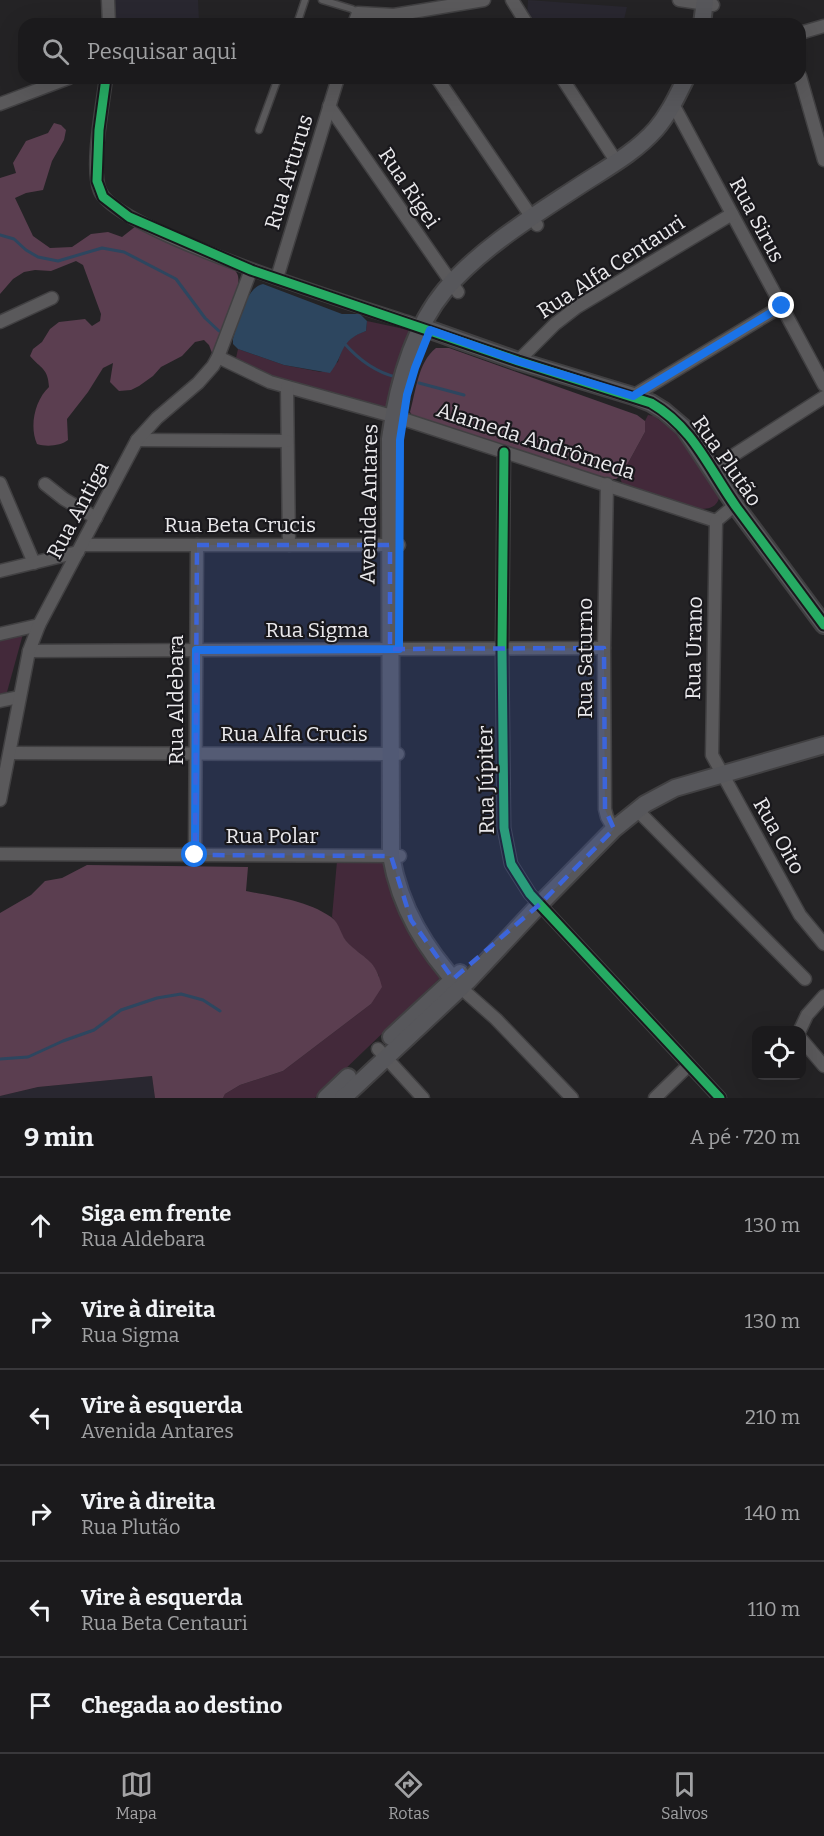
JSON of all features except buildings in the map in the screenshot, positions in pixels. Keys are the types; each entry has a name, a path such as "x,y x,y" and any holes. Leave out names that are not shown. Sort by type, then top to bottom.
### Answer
{"main road":[{"path":"704,18 709,2"},
{"path":"709,2 710,18"},
{"name":"Avenida Antares","path":"676,109 684,84"},
{"name":"Avenida Antares","path":"460,980 428,948 411,920 396,882 394,545 390,439 398,418 404,370 426,329 434,306 454,288 487,251 623,169 649,143 659,125 676,109 692,84"},
{"name":"Avenida Antares","path":"534,221 616,161 649,143"},
{"name":"Rua Plutão","path":"426,329 518,361 633,396 651,403 678,422 735,506 822,621"},
{"path":"343,1098 382,1054 637,810 664,792 824,745"},
{"path":"326,1098 382,1054"}],"street":[{"path":"108,0 109,18"},
{"path":"402,18 483,0"},
{"path":"512,0 523,18"},
{"path":"679,0 709,2"},
{"path":"806,31 824,26"},
{"path":"0,104 53,84"},
{"name":"Rua Plutão","path":"105,84 97,181 104,197 129,217 251,270 426,329"},
{"name":"Rua Arturus","path":"277,278 336,84"},
{"path":"440,84 534,221"},
{"path":"566,84 616,161"},
{"path":"802,84 824,160"},
{"name":"Rua Rigei","path":"329,106 454,288"},
{"name":"Rua Sirus","path":"676,109 824,385"},
{"name":"Rua Alfa Centauri","path":"518,361 562,318 732,213"},
{"name":"Rua Antiga","path":"0,800 3,767 10,753 29,651 39,625 137,440 157,418 207,374 218,357 251,270"},
{"path":"0,322 52,298"},
{"path":"633,396 782,306"},
{"name":"Alameda Andrômeda","path":"218,357 287,387 398,418 716,521"},
{"path":"287,387 289,545"},
{"path":"712,469 824,397"},
{"path":"137,440 287,441"},
{"name":"Rua Júpiter","path":"504,452 502,649 505,839 511,864 530,894 720,1098"},
{"path":"0,483 34,563"},
{"path":"45,484 64,499 96,518"},
{"name":"Rua Saturno","path":"607,484 604,648 605,809 615,829"},
{"path":"716,521 735,506"},
{"name":"Rua Urano","path":"716,521 711,750 722,774"},
{"name":"Rua Beta Crucis","path":"0,571 80,548 197,545 394,545"},
{"name":"Rua Aldebara","path":"195,855 197,545"},
{"path":"0,634 39,625"},
{"name":"Rua Sigma","path":"29,651 604,648"},
{"path":"0,701 19,696"},
{"name":"Rua Alfa Crucis","path":"10,753 394,754"},
{"name":"Rua Oito","path":"722,774 800,915 824,944"},
{"path":"637,810 805,979"},
{"name":"Rua Polar","path":"0,854 395,856"},
{"name":"Avenida Antares","path":"460,980 572,1098"},
{"path":"802,1026 807,1015 824,996"},
{"path":"806,1045 824,1065"},
{"path":"382,1054 423,1098"},
{"path":"655,1098 689,1065"}],"lane":[{"path":"299,18 305,0"},
{"path":"322,0 352,9 356,18"},
{"path":"259,130 276,84"}],"highlighted area":[{"path":"197,545 390,545 390,649 604,648 605,809 614,829 540,904 453,979 411,920 391,856 195,855"}],"shaded area":[{"path":"114,0 198,0 199,18 115,18"},
{"path":"528,0 627,7 624,18 530,18 527,14"},
{"path":"54,123 66,130 64,140 52,161 43,190 15,198 33,236 50,248 72,247 91,234 108,232 122,237 136,226 230,267 238,275 238,287 216,350 212,353 204,340 195,342 182,356 161,367 153,376 131,390 119,391 110,382 113,363 103,368 67,419 68,440 49,446 37,444 34,429 37,406 49,387 47,376 30,356 50,329 59,322 85,319 92,326 100,321 101,314 83,265 76,261 51,271 24,272 13,279 0,294 0,178 16,173 13,163 26,141 48,133"},
{"path":"367,321 409,330 413,333 389,408 382,410 288,384 236,358 238,349 284,365 321,372 338,362 344,346 350,339 366,331"},
{"path":"436,348 449,348 637,415 645,421 645,432 621,476 608,479 414,418 410,412 418,377 425,361"},
{"path":"648,415 654,416 682,438 720,492 714,505 700,509 624,485 621,481 621,476 645,432 645,421"},
{"path":"23,634 7,692 0,694 0,641"},
{"path":"387,860 441,977 315,1098 223,1098 225,1094 240,1085 283,1071 371,1004 379,976 367,960 345,939 332,917 337,861"},
{"path":"87,865 248,867 246,891 301,903 331,917 337,923 346,941 370,961 382,987 371,1004 283,1071 240,1085 225,1094 223,1098 155,1098 152,1076 38,1087 0,1096 0,913 31,895 45,881 62,878"},
{"path":"152,1076 155,1098 0,1098 0,1096 38,1087"}],"water":[{"path":"263,284 342,314 360,314 367,321 366,331 347,343 330,373 284,365 238,349 233,344 233,339 247,299 257,287"}],"waterway":[{"path":"0,235 14,239 38,257 58,261 102,248 124,252 176,279 205,318 219,331"},
{"path":"344,343 368,364 396,377"},
{"path":"419,383 464,395"},
{"path":"0,1059 28,1057 94,1030 121,1010 157,998 181,994 203,1000 220,1011"}],"cycle path":[{"path":"105,84 99,130 97,181 103,197 129,217 251,270 518,361 651,403 679,424 690,437 737,508 824,625"},
{"path":"504,452 502,649 504,828 511,864 530,894 720,1098"}],"route":[{"path":"195,855 196,650 399,649 400,440 407,395 422,347 430,330 518,361 633,396 782,306"}]}
